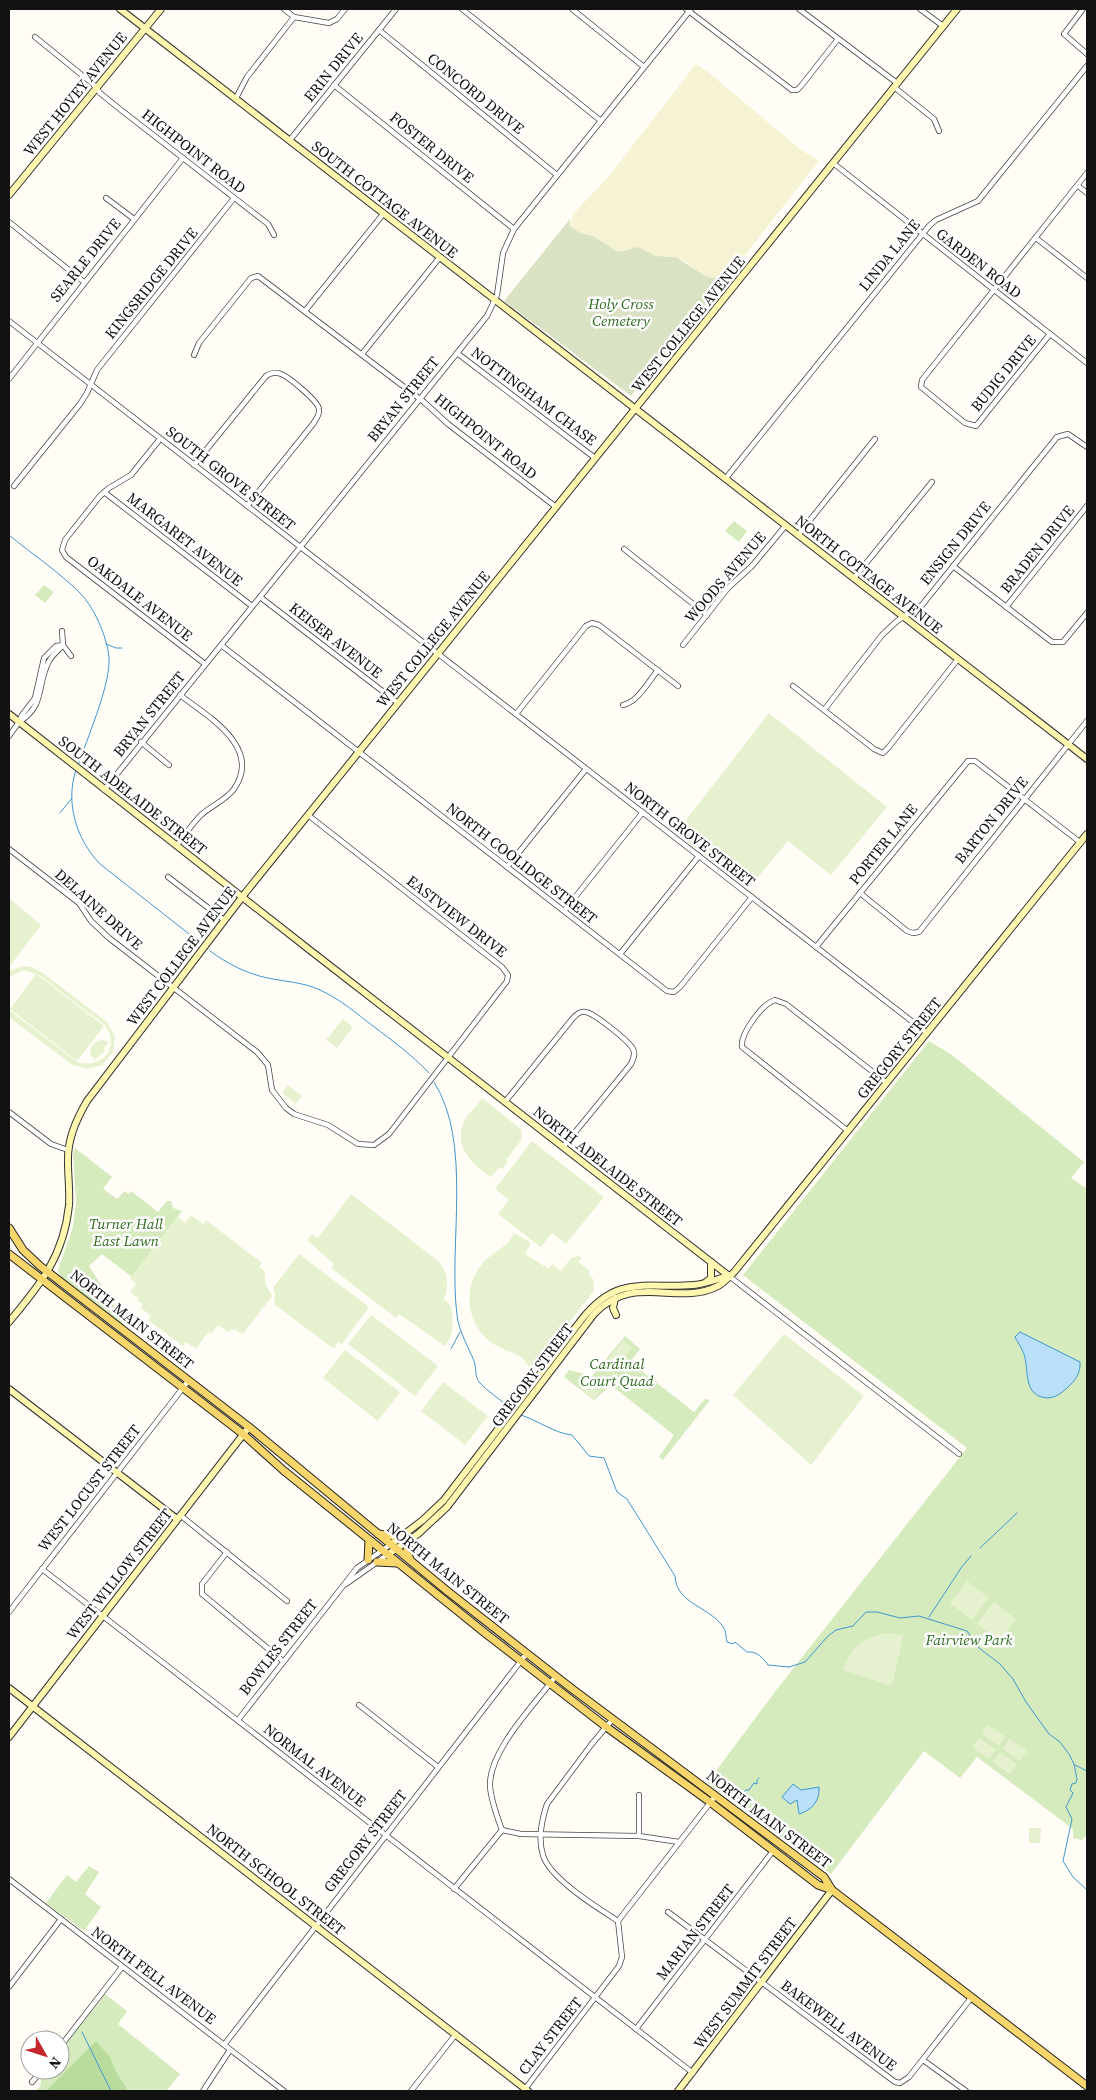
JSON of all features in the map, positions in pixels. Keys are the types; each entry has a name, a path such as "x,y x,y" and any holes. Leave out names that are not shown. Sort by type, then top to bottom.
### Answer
{"main road":[{"name":"SOUTH COTTAGE AVENUE","path":"120,9 636,409"},
{"name":"WEST HOVEY AVENUE","path":"9,195 161,9"},
{"name":"WEST COLLEGE AVENUE","path":"9,1322 49,1272 62,1240 69,1204 68,1150 74,1126 87,1101 242,897 957,9"},
{"name":"NORTH COTTAGE AVENUE","path":"636,409 1087,759"},
{"name":"SOUTH ADELAIDE STREET","path":"9,714 242,897"},
{"name":"GREGORY STREET","path":"384,1553 411,1539 447,1507 594,1314 606,1303 630,1293 706,1290 719,1286 741,1265 1087,834"},
{"name":"NORTH ADELAIDE STREET","path":"242,897 729,1276"},
{"name":"NORTH MAIN STREET","path":"9,1228 23,1250 49,1272 249,1427 410,1561 612,1720 824,1877 832,1890"},
{"name":"NORTH MAIN STREET","path":"9,1254 243,1434 283,1470 384,1553 520,1661 605,1726 711,1800 818,1885 832,1890 1087,2086"},
{"path":"705,1283 711,1278 711,1262"},
{"name":"GREGORY STREET","path":"393,1547 401,1537 444,1500 582,1319 601,1299 614,1291 631,1286 696,1285 729,1276"},
{"path":"615,1298 613,1308 616,1315"},
{"path":"9,1389 116,1472 179,1517"},
{"name":"WEST WILLOW STREET","path":"9,1737 249,1427"},
{"path":"378,1534 401,1537"},
{"path":"410,1561 407,1550 411,1539"},
{"path":"368,1560 369,1540"},
{"path":"377,1562 397,1563"},
{"name":"NORTH SCHOOL STREET","path":"9,1688 526,2090"},
{"name":"WEST SUMMIT STREET","path":"678,2091 832,1890"}],"street":[{"path":"284,9 294,17 328,23 337,18 345,9"},
{"name":"ERIN DRIVE","path":"290,140 396,9"},
{"path":"462,9 600,120"},
{"path":"572,9 644,67"},
{"path":"799,9 895,85 934,119 939,131"},
{"path":"920,9 943,26"},
{"path":"1083,9 1064,34 1065,37 1087,54"},
{"path":"689,10 787,87 796,90 838,39"},
{"name":"BRYAN STREET","path":"104,790 487,316 500,282 503,253 514,229 689,10"},
{"path":"236,98 247,77 294,17"},
{"name":"CONCORD DRIVE","path":"379,30 557,174"},
{"name":"HIGHPOINT ROAD","path":"35,37 100,93 268,224 274,235"},
{"name":"LINDA LANE","path":"726,478 922,234 936,220 978,201 1087,66"},
{"name":"FOSTER DRIVE","path":"334,84 514,229"},
{"name":"SEARLE DRIVE","path":"9,379 183,158"},
{"name":"GARDEN ROAD","path":"833,163 1087,362"},
{"path":"994,290 1087,174"},
{"path":"1078,186 1087,193"},
{"path":"106,198 134,219"},
{"name":"KINGSRIDGE DRIVE","path":"14,486 80,404 97,370 234,198"},
{"path":"305,311 384,213"},
{"path":"9,222 84,282"},
{"path":"1036,238 1087,278"},
{"path":"362,354 440,257"},
{"name":"HIGHPOINT ROAD","path":"194,355 200,343 251,278 261,277 556,507"},
{"name":"BUDIG DRIVE","path":"994,290 920,384 923,390 965,423 973,426 977,425 1050,334"},
{"name":"SOUTH GROVE STREET","path":"9,322 438,653"},
{"name":"NOTTINGHAM CHASE","path":"457,353 595,458"},
{"path":"194,465 266,376 273,373 283,374 314,399 319,410 313,424 247,506"},
{"name":"ENSIGN DRIVE","path":"824,710 882,635 922,605 1057,437 1064,434 1074,436 1087,447"},
{"path":"104,492 131,475 160,439"},
{"path":"798,535 875,439"},
{"path":"854,578 932,482"},
{"name":"OAKDALE AVENUE","path":"104,492 65,540 62,550 66,557 205,664"},
{"name":"MARGARET AVENUE","path":"104,492 252,606"},
{"name":"BRADEN DRIVE","path":"1006,607 1087,506"},
{"name":"WOODS AVENUE","path":"683,645 728,588 752,566 786,525"},
{"path":"624,549 707,615"},
{"path":"953,566 1048,640 1055,643 1066,640 1087,613"},
{"name":"KEISER AVENUE","path":"260,596 398,703"},
{"path":"516,714 586,626 592,623 599,625 678,686"},
{"path":"62,631 64,645 71,656"},
{"path":"9,736 35,698 49,652 56,646 64,645"},
{"name":"NORTH COOLIDGE STREET","path":"220,645 667,991 672,992 680,987 752,897"},
{"name":"NORTH GROVE STREET","path":"438,653 927,1033"},
{"path":"793,686 874,749 882,753 888,748 958,659"},
{"path":"623,704 629,704 635,699 658,670"},
{"path":"177,845 200,816 234,790 241,772 242,762 236,745 228,733 180,695"},
{"name":"BARTON DRIVE","path":"860,893 907,931 914,933 921,929 1087,721"},
{"path":"141,742 169,765"},
{"name":"PORTER LANE","path":"816,947 967,762 972,760 1024,799"},
{"path":"507,866 586,768"},
{"path":"1024,799 1081,843"},
{"path":"564,911 643,812"},
{"name":"EASTVIEW DRIVE","path":"308,815 507,972 507,981 447,1057"},
{"name":"DELAINE DRIVE","path":"9,849 79,903 100,930 264,1059 270,1072 272,1090 286,1108 294,1114 328,1125 363,1146 374,1145 384,1139 447,1057"},
{"path":"620,954 699,856"},
{"path":"168,877 224,920"},
{"path":"848,1131 745,1051 742,1043 745,1033 767,1004 775,1000 786,1004 887,1083"},
{"path":"505,1102 578,1013 585,1012 594,1016 626,1042 633,1049 634,1056 631,1064 563,1147"},
{"path":"9,1112 51,1144 68,1150"},
{"name":"NORTH ADELAIDE STREET","path":"729,1276 960,1454"},
{"name":"WEST LOCUST STREET","path":"9,1612 189,1380"},
{"path":"179,1517 227,1552 287,1601"},
{"path":"227,1552 202,1584 202,1594 283,1661"},
{"name":"BOWLES STREET","path":"238,1720 357,1568 368,1560 384,1553"},
{"name":"BOWLES STREET","path":"339,1589 377,1562 384,1553"},
{"name":"NORMAL AVENUE","path":"42,1569 693,2073"},
{"name":"GREGORY STREET","path":"224,2044 527,1653"},
{"path":"502,1830 491,1797 490,1785 496,1759 503,1746 556,1676"},
{"path":"358,1705 438,1767"},
{"path":"612,1720 605,1726 551,1797 543,1815 543,1855 550,1869 565,1883 618,1922 711,1800"},
{"path":"639,1836 640,1796"},
{"path":"502,1830 521,1834 639,1836 679,1842"},
{"path":"454,1889 490,1842 502,1830"},
{"name":"MARIAN STREET","path":"636,2029 773,1851"},
{"name":"NORTH FELL AVENUE","path":"9,1879 284,2091"},
{"name":"BAKEWELL AVENUE","path":"668,1912 892,2082 900,2083 907,2080 923,2060 966,2091"},
{"path":"9,1987 61,1920"},
{"name":"CLAY STREET","path":"526,2090 619,1966 622,1957 618,1922"},
{"path":"70,2033 122,1967"},
{"path":"923,2060 971,1998"},
{"path":"411,2091 456,2034"},
{"path":"203,2091 230,2050"}],"shaded area":[{"path":"696,64 800,149 819,161 726,279 707,277 683,260 669,256 656,256 630,248 618,252 593,236 580,233 570,226 573,214 609,176"}],"green space":[{"name":"Holy Cross Cemetery","path":"570,219 570,226 580,233 593,236 618,252 638,247 656,256 676,257 707,277 726,279 631,396 504,301"},
{"path":"734,521 747,531 739,542 725,531"},
{"path":"44,585 54,592 45,603 35,595"},
{"path":"769,713 887,807 831,875 788,841 748,889 676,833"},
{"path":"9,898 41,925 9,967"},
{"path":"23,966 31,967 43,973 107,1022 115,1037 113,1052 102,1065 84,1068 71,1064 9,1017 9,1010 77,1062 94,1062 106,1055 110,1049 111,1041 105,1025 39,975 24,970 9,977 9,971"},
{"path":"36,974 104,1026 77,1061 10,1009"},
{"path":"343,1019 353,1027 337,1048 326,1040"},
{"path":"102,1040 109,1042 103,1049 105,1051 95,1060 90,1051 91,1048 95,1043"},
{"name":"Fairview Park","path":"929,1041 952,1055 1084,1162 1071,1178 1087,1189 1087,1835 1082,1840 1073,1838 1073,1829 977,1757 960,1778 924,1751 831,1874 707,1783 777,1689 967,1448 743,1275"},
{"path":"288,1085 302,1096 296,1104 282,1093"},
{"path":"482,1098 521,1129 522,1139 506,1160 508,1161 503,1169 500,1167 491,1177 470,1159 462,1143 461,1135 462,1126 467,1116"},
{"path":"532,1141 604,1197 566,1244 552,1233 541,1247 498,1214 509,1200 495,1189"},
{"name":"Turner Hall East Lawn","path":"75,1148 112,1177 103,1189 117,1199 125,1191 128,1194 131,1191 158,1212 167,1201 171,1201 173,1208 182,1211 132,1277 102,1254 89,1266 124,1320 122,1324 60,1277 58,1270 73,1227 76,1201 73,1154"},
{"path":"351,1194 441,1264 445,1273 447,1289 444,1299 451,1306 453,1316 452,1332 445,1346 399,1314 396,1318 331,1268 334,1264 307,1240 312,1234 318,1238"},
{"path":"191,1215 203,1224 206,1220 262,1263 259,1267 265,1272 265,1283 272,1296 243,1334 234,1329 228,1332 218,1325 211,1334 208,1332 196,1349 186,1342 183,1346 148,1320 151,1316 141,1308 143,1305 130,1292 136,1284 130,1279 178,1217 185,1223"},
{"path":"514,1233 531,1243 525,1254 549,1269 552,1264 561,1271 571,1258 579,1256 582,1258 578,1262 589,1270 589,1275 593,1279 594,1291 532,1370 520,1356 498,1347 486,1338 475,1323 470,1306 470,1288 480,1266 508,1243"},
{"path":"299,1254 369,1307 342,1344 338,1342 334,1349 274,1304 275,1293 273,1288"},
{"path":"371,1315 438,1366 415,1396 348,1344"},
{"path":"784,1334 864,1396 811,1465 733,1395"},
{"name":"Cardinal Court Quad","path":"625,1336 640,1349 630,1362 694,1412 705,1399 710,1400 663,1460 659,1457 674,1435 611,1385 594,1400 564,1377 569,1370 592,1376"},
{"path":"623,1340 632,1348 619,1365 609,1358"},
{"path":"345,1350 400,1392 378,1421 323,1378"},
{"path":"587,1381 600,1392 594,1399 581,1389"},
{"path":"443,1382 488,1416 465,1445 421,1411"},
{"path":"967,1581 989,1598 972,1620 950,1603"},
{"path":"994,1602 1016,1619 1000,1641 977,1624"},
{"path":"891,1633 903,1636 893,1683 889,1685 843,1670 850,1655 860,1644 874,1636"},
{"path":"988,1725 1005,1737 999,1746 982,1734"},
{"path":"979,1738 996,1750 989,1759 972,1747"},
{"path":"1009,1739 1027,1751 1020,1761 1003,1749"},
{"path":"1000,1752 1017,1764 1010,1774 993,1762"},
{"path":"1029,1828 1041,1828 1040,1843 1029,1843"},
{"path":"89,1866 99,1872 85,1894 101,1907 84,1931 46,1903 67,1875 76,1882"},
{"path":"105,1994 127,2011 118,2024 180,2074 166,2091 34,2091 40,2087 41,2080 70,2080 70,2039"},
{"path":"96,2041 110,2057 115,2070 128,2091 46,2091 57,2080 70,2080 70,2067"}],"water":[{"path":"1020,1332 1080,1362 1080,1370 1075,1380 1058,1395 1042,1397 1037,1395 1030,1387 1024,1355 1015,1337"},
{"path":"793,1784 801,1790 819,1787 817,1801 808,1810 799,1814 797,1800 790,1804 782,1797"}],"waterway":[{"path":"9,535 54,570 86,599 96,616 107,646 109,663 105,687 78,766"},
{"path":"106,644 122,648"},
{"path":"76,770 73,782 72,807 79,832 92,854 100,864 198,941"},
{"path":"60,813 72,798"},
{"path":"210,951 231,964 253,974 307,985 327,994 348,1006 416,1060 429,1073"},
{"path":"434,1082 446,1107 453,1134 457,1195 455,1287 458,1321 474,1361 478,1380 509,1407"},
{"path":"451,1349 460,1332"},
{"path":"521,1415 559,1432 572,1435 589,1456 604,1458 617,1492 627,1499 675,1576 677,1586 682,1593 688,1600 719,1622 725,1630 727,1642 733,1644 735,1642 747,1652 757,1654 768,1665 789,1667 805,1662 828,1636 836,1630 853,1626 866,1612 877,1612 900,1618 919,1616 967,1631 979,1648 1000,1664 1013,1679 1026,1702 1049,1734 1060,1742 1074,1764 1077,1779 1076,1783 1072,1784 1070,1790 1073,1793 1066,1807 1072,1819 1063,1861 1073,1877 1087,1890"},
{"path":"980,1548 1017,1513"},
{"path":"929,1617 971,1556"},
{"path":"1075,1765 1087,1771"},
{"path":"731,1797 737,1798 746,1790 749,1790 754,1783 757,1784 759,1778"},
{"path":"82,2032 111,2091"}]}
